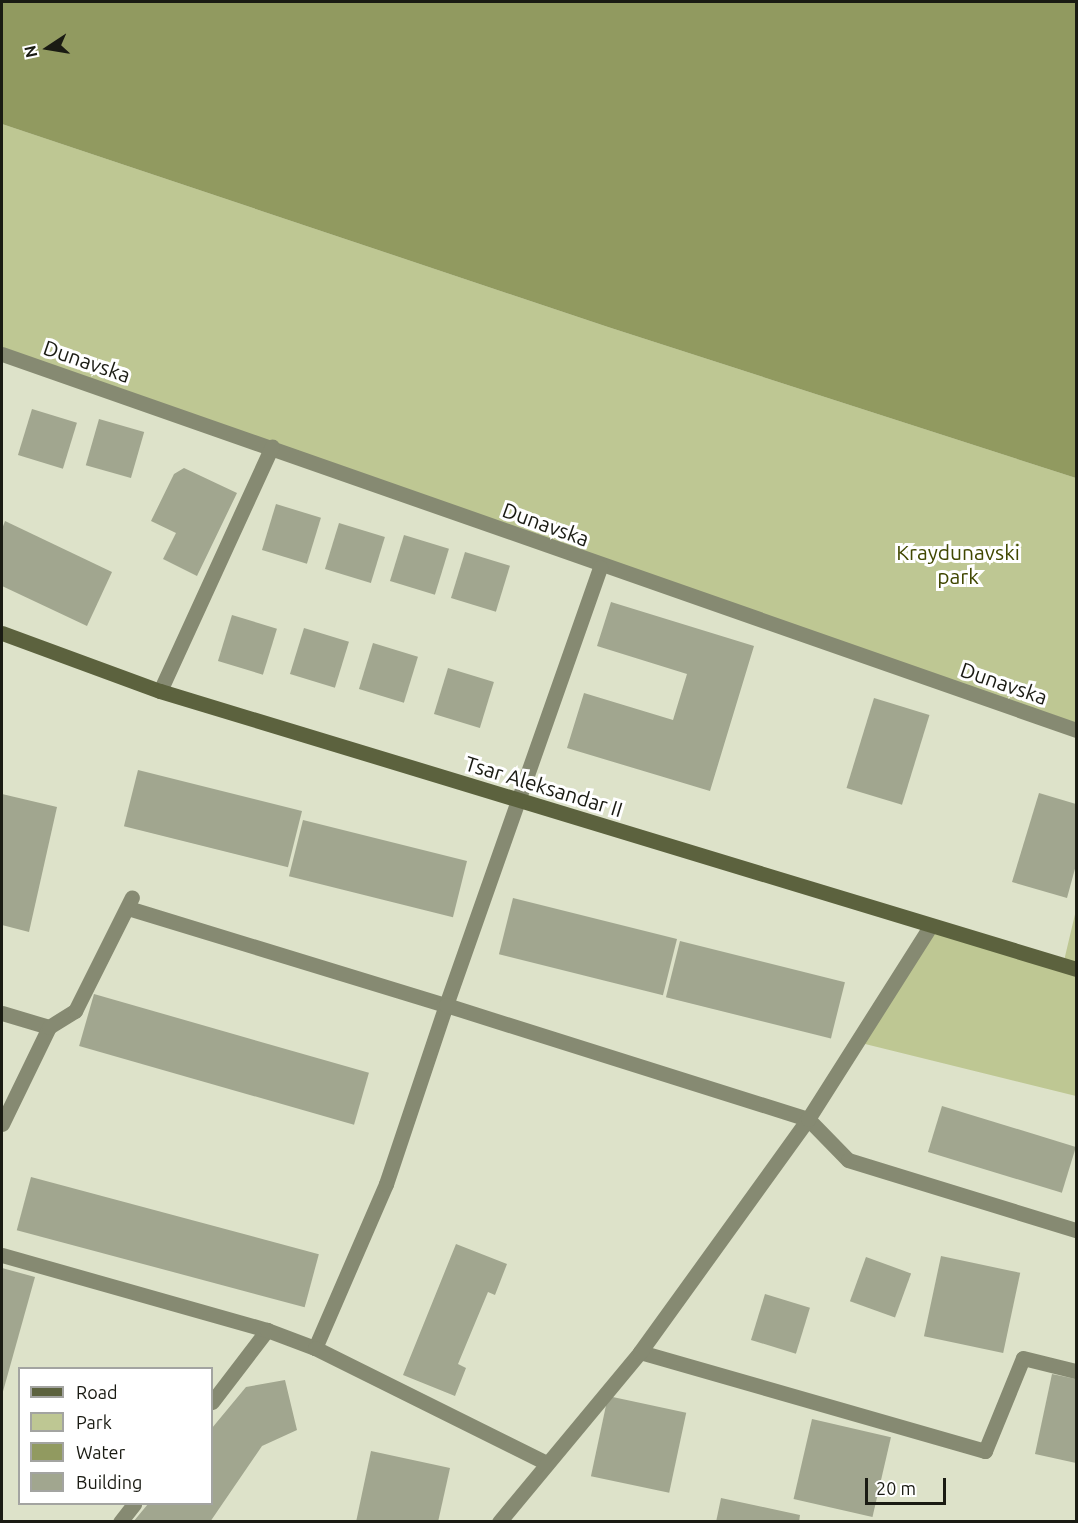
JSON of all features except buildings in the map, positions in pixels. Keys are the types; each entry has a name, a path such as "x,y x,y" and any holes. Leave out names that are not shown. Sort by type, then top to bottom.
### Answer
{"street":[{"name":"Dunavska","path":"2,354 272,446 600,567 1077,730"},
{"path":"160,691 272,446"},
{"path":"315,1348 386,1184 446,1005 600,567"},
{"name":"Tsar Aleksandar II","path":"2,633 160,691 930,927 1077,969"},
{"path":"2,1124 49,1026 75,1011 130,903 808,1119 848,1160 1077,1230"},
{"path":"498,1521 640,1352 808,1119 930,927"},
{"path":"2,1012 49,1026"},
{"path":"2,1255 267,1330 315,1348 547,1463"},
{"path":"213,1401 267,1330"},
{"path":"640,1352 986,1451 1023,1358 1077,1371"},
{"path":"120,1521 132,1505"}],"green space":[{"name":"Kraydunavski park","path":"2,124 608,327 1076,478 1076,730 2,354"},
{"path":"1076,910 1076,1096 857,1042 930,927 1063,965"}],"water":[{"path":"2,2 1076,2 1076,478 608,327 2,124"}]}
